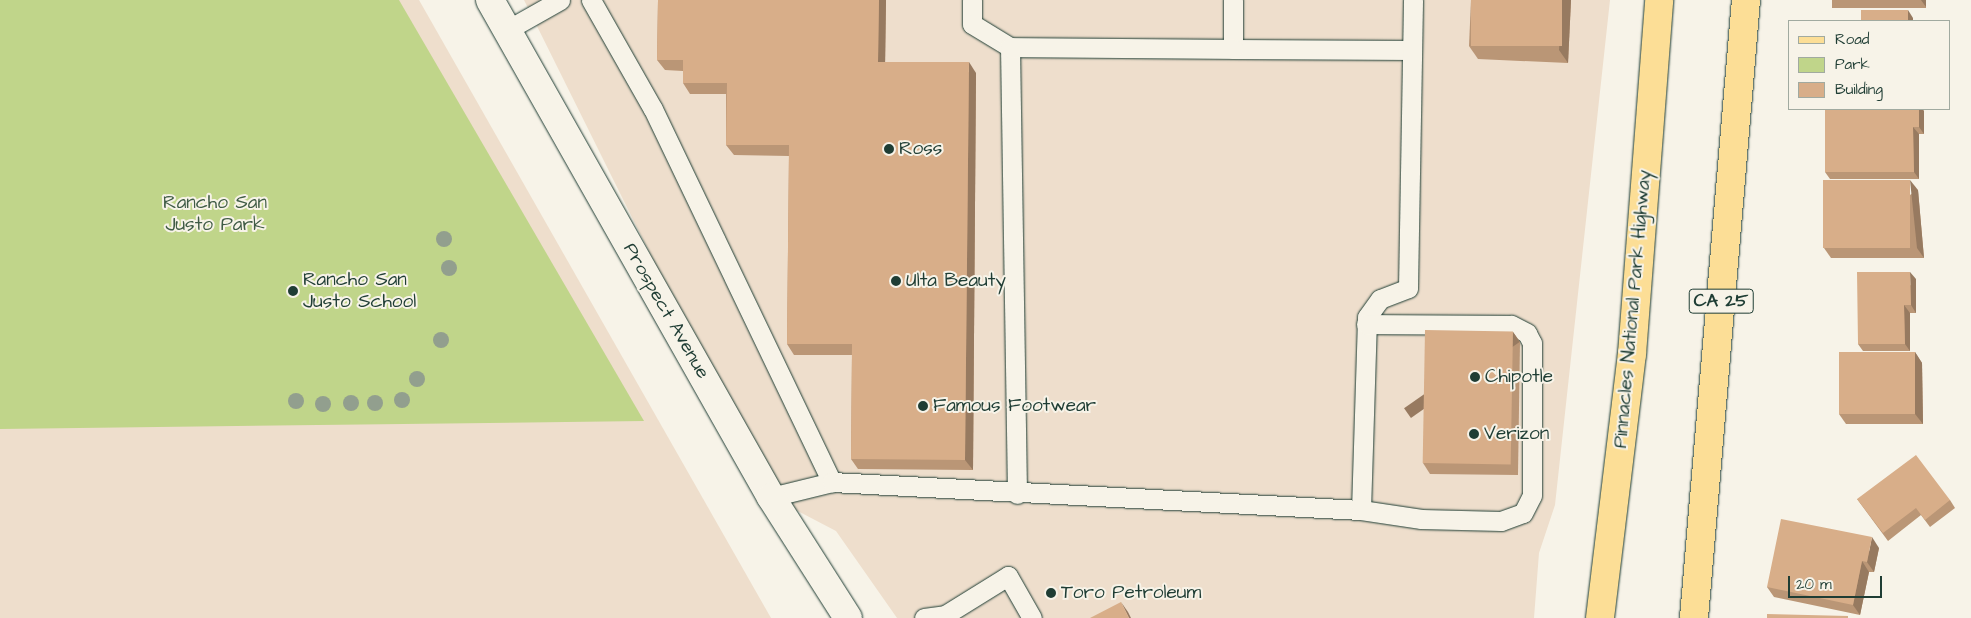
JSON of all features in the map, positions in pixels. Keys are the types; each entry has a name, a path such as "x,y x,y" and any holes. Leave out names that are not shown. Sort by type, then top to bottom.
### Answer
{"main road":[{"name":"Pinnacles National Park Highway","path":"1600,618 1632,354 1658,0"},
{"name":"CA 25","path":"1694,618 1746,0"}],"street":[{"name":"Prospect Avenue","path":"490,0 772,497 848,618"}],"lane":[{"path":"507,30 560,0"},
{"path":"591,0 653,108 832,482"},
{"path":"972,0 972,24 1010,47 1412,50"},
{"path":"1233,0 1233,48"},
{"path":"1361,510 1366,324 1380,298 1408,288 1413,0"},
{"path":"1010,47 1017,494"},
{"path":"772,497 832,482 1017,494 1361,510 1421,519 1501,521 1523,513 1532,495 1532,343 1527,333 1511,325 1366,324"},
{"path":"924,618 945,615 1008,576 1032,618"}],"shaded area":[{"name":"Rancho San Justo Park","path":"0,0 419,0 771,618 0,618"},
{"path":"524,0 1610,0 1555,505 1539,553 1534,618 897,618 836,531 771,497"}],"green space":[{"name":"Rancho San Justo Park","path":"0,0 399,0 644,421 0,429"}],"building":[{"path":"658,0 879,0 878,62 969,62 965,460 851,459 852,344 787,344 789,145 726,145 727,83 683,83 683,60 657,60"},
{"path":"1471,0 1562,0 1562,46 1471,46"},
{"path":"1861,10 1908,10 1908,20 1861,20"},
{"path":"1825,110 1919,110 1919,127 1913,127 1914,172 1825,172"},
{"path":"1823,180 1910,180 1910,248 1823,248"},
{"path":"1857,272 1910,272 1911,305 1904,305 1905,344 1858,344"},
{"path":"1425,330 1513,332 1511,465 1423,463"},
{"path":"1839,352 1915,352 1915,414 1839,414"},
{"path":"1916,455 1950,500 1925,520 1916,508 1883,533 1857,499"},
{"path":"1781,519 1872,537 1867,562 1862,561 1853,605 1767,587"},
{"path":"1121,602 1129,618 1090,618"},
{"path":"1767,614 1848,616 1848,618 1767,618"}],"place":[{"name":"Ross","path":"889,149"},
{"name":"Ulta Beauty","path":"896,281"},
{"name":"Rancho San Justo School","path":"293,291"},
{"name":"Chipotle","path":"1475,377"},
{"name":"Famous Footwear","path":"923,406"},
{"name":"Verizon","path":"1474,434"},
{"name":"Toro Petroleum","path":"1051,593"}]}
